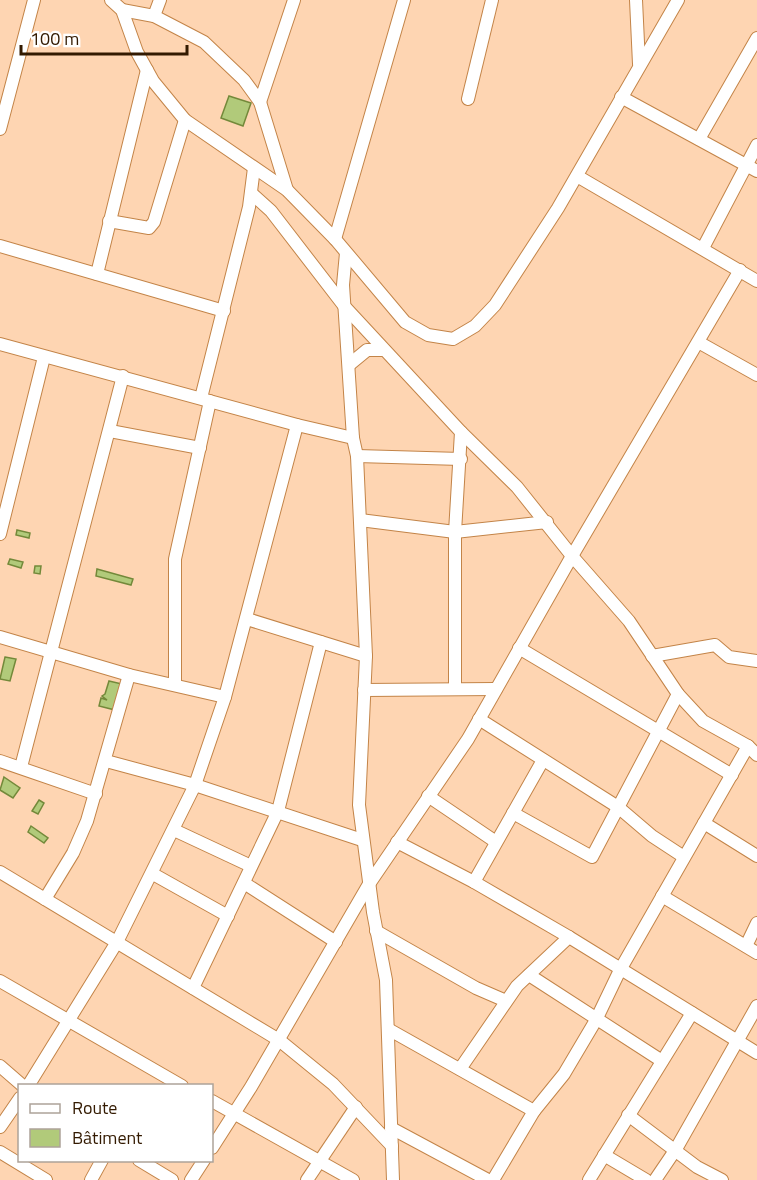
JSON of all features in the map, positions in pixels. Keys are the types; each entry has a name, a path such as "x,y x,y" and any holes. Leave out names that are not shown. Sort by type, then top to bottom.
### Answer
{"street":[{"path":"0,129 34,0"},
{"path":"111,0 122,9 154,16 204,42 244,80 260,102 287,190"},
{"path":"154,16 160,0"},
{"path":"260,102 294,0"},
{"path":"335,239 404,0"},
{"path":"468,99 492,0"},
{"path":"636,0 639,66"},
{"path":"122,9 137,52 147,70 167,100 185,120 287,190 335,239 405,322 428,335 453,339 475,326 495,306 577,176 678,0"},
{"path":"699,139 757,38"},
{"path":"97,274 147,70"},
{"path":"621,97 752,168"},
{"path":"109,221 142,229 149,228 154,222 185,120"},
{"path":"703,249 752,168 757,146"},
{"path":"175,684 175,559 200,448 205,399 255,168"},
{"path":"577,176 757,280"},
{"path":"251,193 271,211 345,307 461,432 517,487 547,522 572,556 629,621 678,694 703,720 753,751 732,775 684,857 620,970 596,1020 564,1074 534,1111 493,1180"},
{"path":"0,246 224,311"},
{"path":"346,253 345,307 353,438 357,456 366,656 359,805 376,931 386,980 393,1180"},
{"path":"213,1146 279,1040 369,884 479,720 572,556 700,343 740,270"},
{"path":"700,343 757,375"},
{"path":"0,344 297,425 353,438"},
{"path":"350,364 367,350 384,350"},
{"path":"0,534 21,458 44,357"},
{"path":"21,767 123,376"},
{"path":"29,1084 117,942 153,874 195,785 225,697 297,425"},
{"path":"110,431 200,448"},
{"path":"455,687 455,532 461,432"},
{"path":"357,456 461,459"},
{"path":"360,520 455,532 547,522"},
{"path":"247,619 366,656"},
{"path":"0,637 129,675 225,697"},
{"path":"193,988 278,812 321,642"},
{"path":"652,656 715,645 729,657 757,660"},
{"path":"519,648 732,775"},
{"path":"45,899 73,853 96,794 129,675"},
{"path":"364,690 455,687 496,689"},
{"path":"513,813 592,857 678,694"},
{"path":"479,720 618,807 652,836 684,857"},
{"path":"0,760 96,794"},
{"path":"474,882 543,760"},
{"path":"106,761 195,785 362,840"},
{"path":"428,796 496,842"},
{"path":"704,823 757,856"},
{"path":"174,830 251,866"},
{"path":"397,842 474,882 569,937 757,1053"},
{"path":"0,872 279,1040 333,1084 392,1146"},
{"path":"153,874 228,916"},
{"path":"244,883 336,942"},
{"path":"662,896 757,953"},
{"path":"746,946 757,923"},
{"path":"376,931 476,988 506,1000"},
{"path":"460,1069 506,1000 569,937"},
{"path":"529,975 662,1061"},
{"path":"0,981 179,1084"},
{"path":"655,1180 676,1149 757,1006"},
{"path":"589,1180 692,1013"},
{"path":"388,1029 534,1111"},
{"path":"0,1066 20,1084"},
{"path":"0,1127 18,1101"},
{"path":"213,1102 258,1129 353,1180"},
{"path":"307,1180 356,1107"},
{"path":"628,1115 697,1167 722,1180"},
{"path":"391,1128 488,1180"},
{"path":"0,1152 46,1180"},
{"path":"604,1155 646,1180"},
{"path":"91,1180 101,1162"},
{"path":"141,1162 172,1180"},
{"path":"191,1180 203,1162"}],"building":[{"path":"229,96 251,103 243,126 221,118"},
{"path":"17,530 30,533 29,538 16,535"},
{"path":"10,559 23,562 21,568 8,564"},
{"path":"35,566 41,566 40,574 34,573"},
{"path":"97,569 133,579 131,585 96,576"},
{"path":"5,657 16,659 10,681 0,679"},
{"path":"109,681 122,684 115,710 99,706 101,698 107,700 102,696 105,694"},
{"path":"4,777 20,788 13,798 0,790"},
{"path":"39,800 44,803 38,814 32,811"},
{"path":"31,826 48,838 44,843 28,832"}]}
